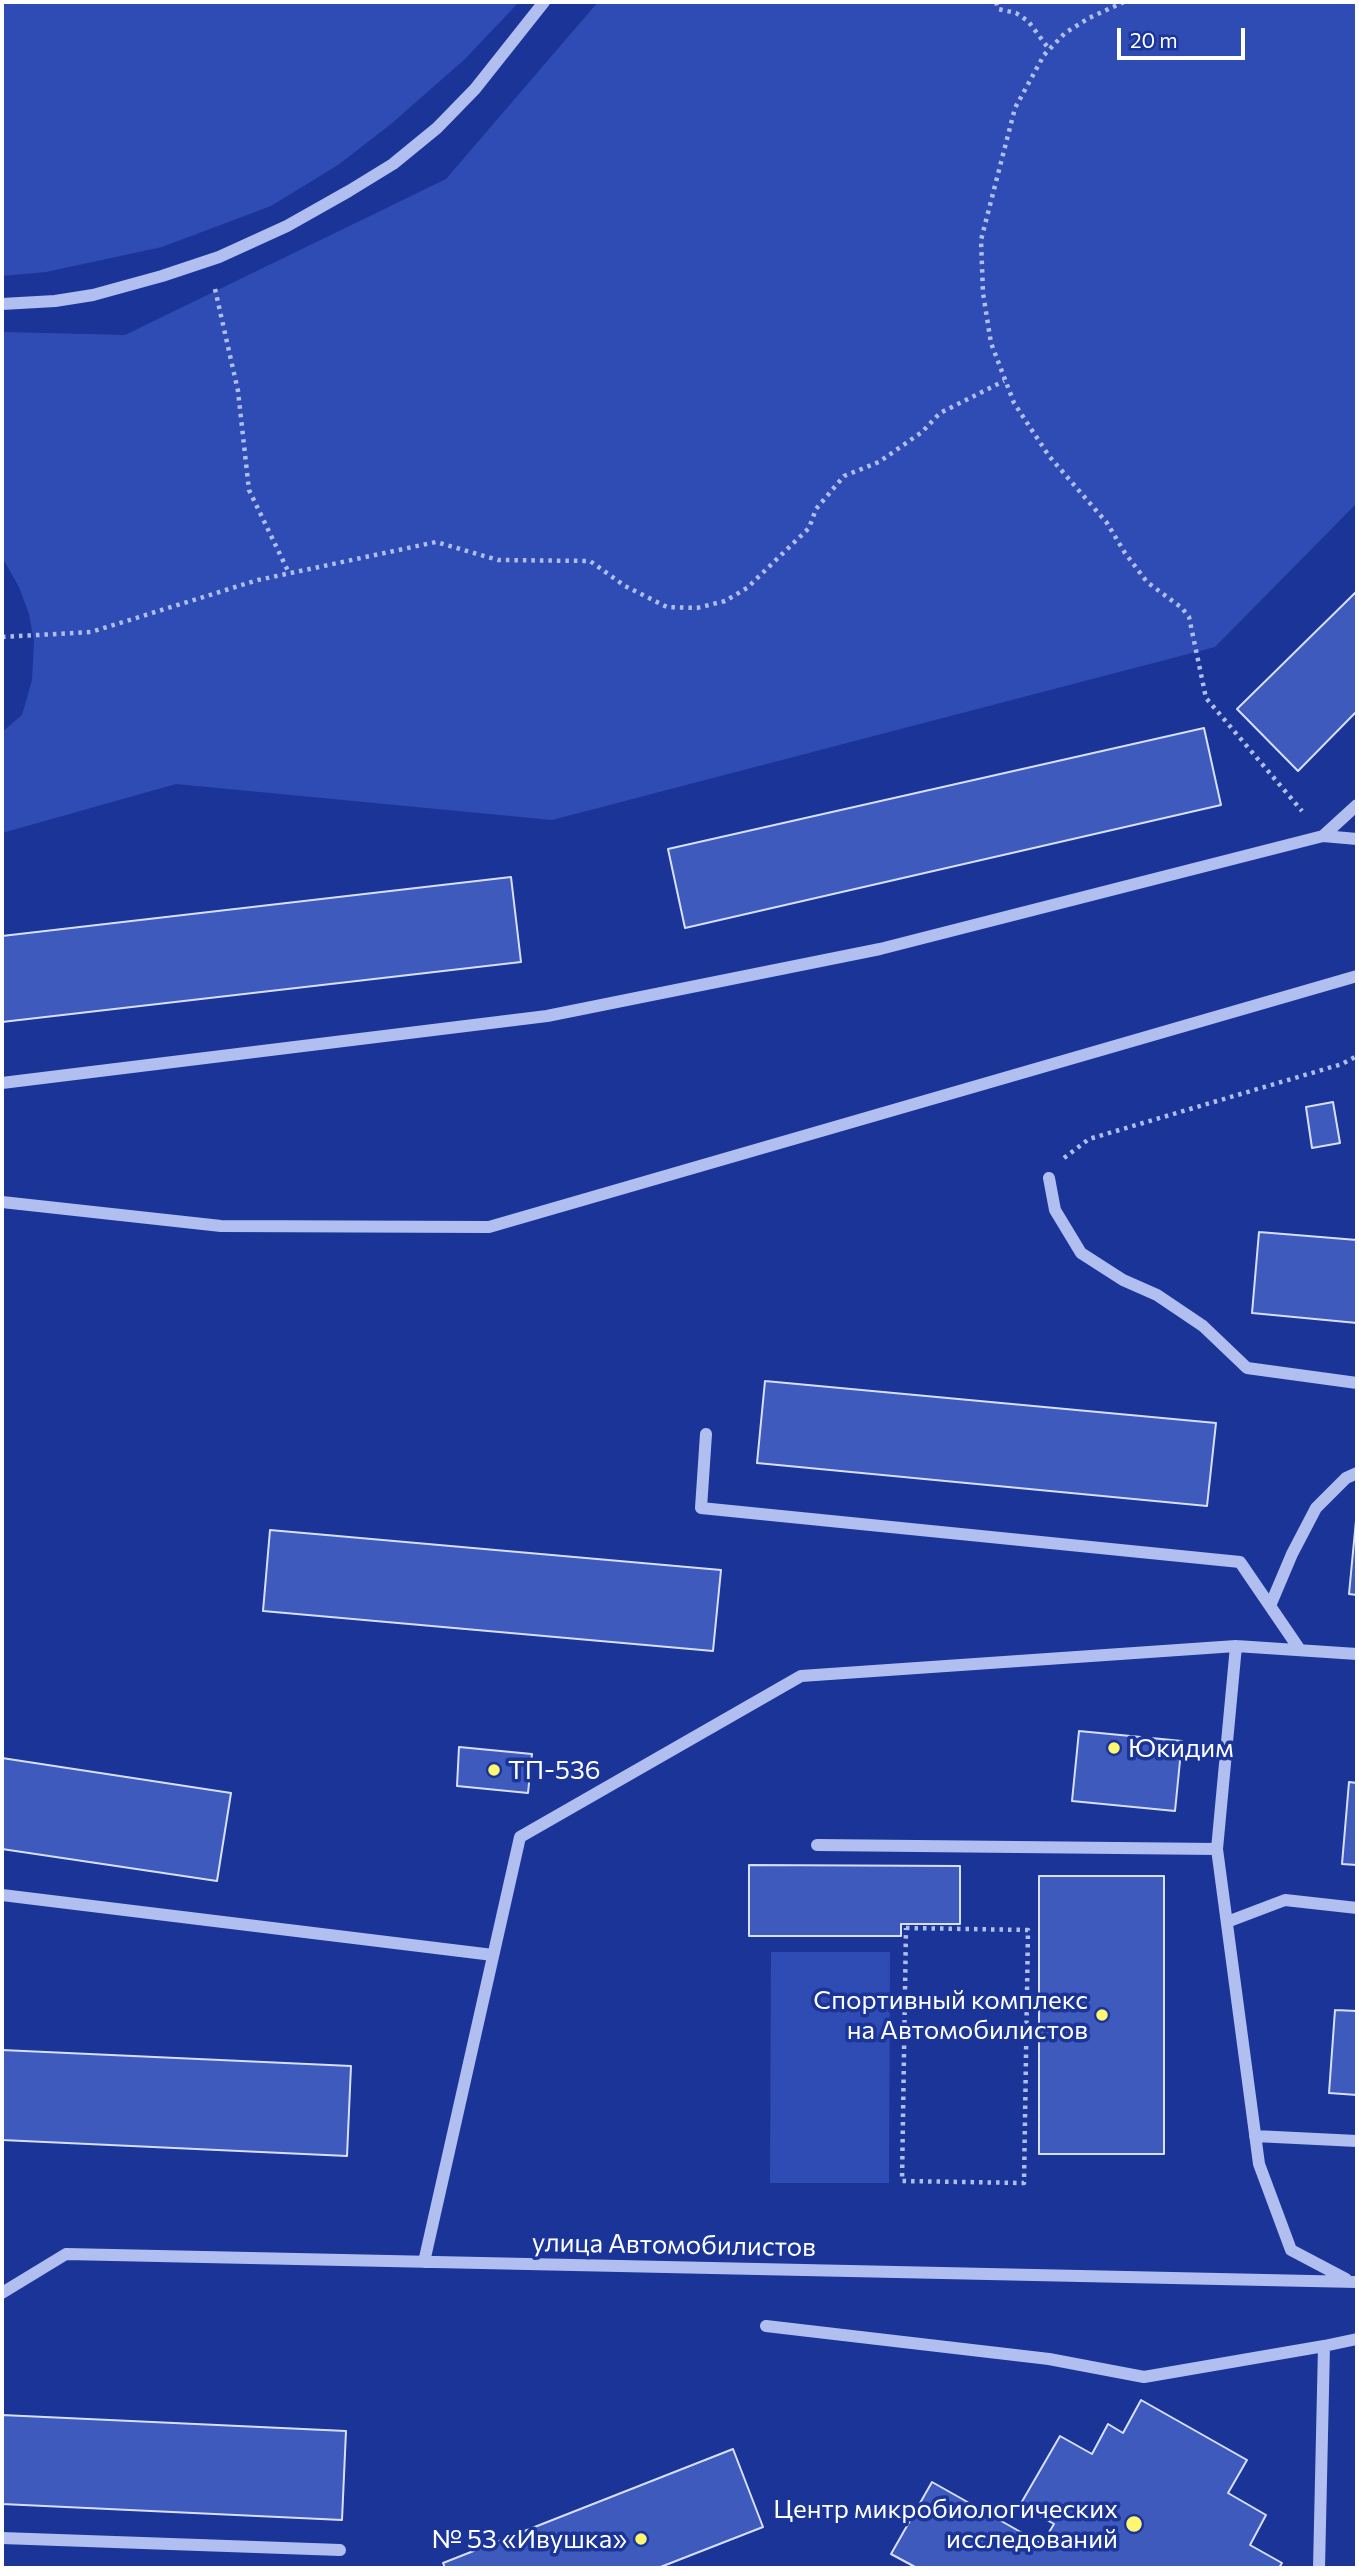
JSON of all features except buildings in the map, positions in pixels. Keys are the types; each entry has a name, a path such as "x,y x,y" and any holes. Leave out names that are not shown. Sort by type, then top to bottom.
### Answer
{"street":[{"path":"2,304 55,301 93,295 208,261 288,226 393,164 437,128 475,89 544,2"},
{"path":"1323,836 1357,805"},
{"path":"2,1083 547,1016 880,949 1323,836 1357,839"},
{"path":"2,1202 221,1226 489,1227 1357,976"},
{"path":"1049,1178 1055,1210 1081,1253 1123,1280 1157,1295 1203,1326 1247,1368 1357,1383"},
{"path":"706,1434 701,1508 1240,1562 1300,1650"},
{"path":"1270,1606 1292,1554 1316,1508 1346,1478 1357,1473"},
{"path":"1236,1646 1217,1849 1259,2164 1291,2250 1353,2281"},
{"path":"424,2262 520,1837 801,1676 1236,1646 1357,1654"},
{"path":"817,1845 1217,1849"},
{"path":"2,1895 494,1955"},
{"path":"1227,1922 1285,1900 1357,1908"},
{"path":"1255,2136 1357,2141"},
{"name":"улица Автомобилистов","path":"2,2293 66,2254 1353,2281"},
{"path":"766,2326 1049,2360 1144,2376 1357,2339"},
{"path":"1319,2568 1324,2346"},
{"path":"2,2538 340,2550"}],"path":[{"path":"996,2 998,9 1016,13 1028,22 1049,49"},
{"path":"1124,2 1089,18 1065,33 1044,55 1015,108 981,240 983,293 989,330 1004,381 1014,404 1049,457 1107,523 1147,582 1182,608 1189,617 1206,698 1323,836"},
{"path":"208,261 238,391 249,490 289,573"},
{"path":"2,637 91,632 258,580 436,542 498,560 590,561 625,586 667,607 697,608 726,601 747,588 809,528 816,509 844,476 879,462 922,432 940,412 1004,381"},
{"path":"1049,1178 1067,1155 1089,1139 1342,1064 1357,1056"},
{"path":"906,1928 1028,1930 1024,2183 902,2181 906,1928"}],"shaded area":[{"path":"2,2 519,2 465,59 391,124 338,165 271,206 162,247 46,272 2,276"},
{"path":"598,2 1357,2 1357,503 1215,647 552,820 176,784 2,833 2,732 22,715 32,680 34,641 29,614 19,587 2,557 2,332 125,335 446,179"},
{"path":"771,1952 890,1952 889,2183 770,2183"}],"place":[{"name":"Юкидим","path":"1114,1748"},
{"name":"ТП-536","path":"494,1770"},
{"name":"Спортивный комплекс на Автомобилистов","path":"1102,2015"},
{"name":"Центр микробиологических исследований","path":"1134,2524"},
{"name":"№ 53 «Ивушка»","path":"641,2539"}]}
